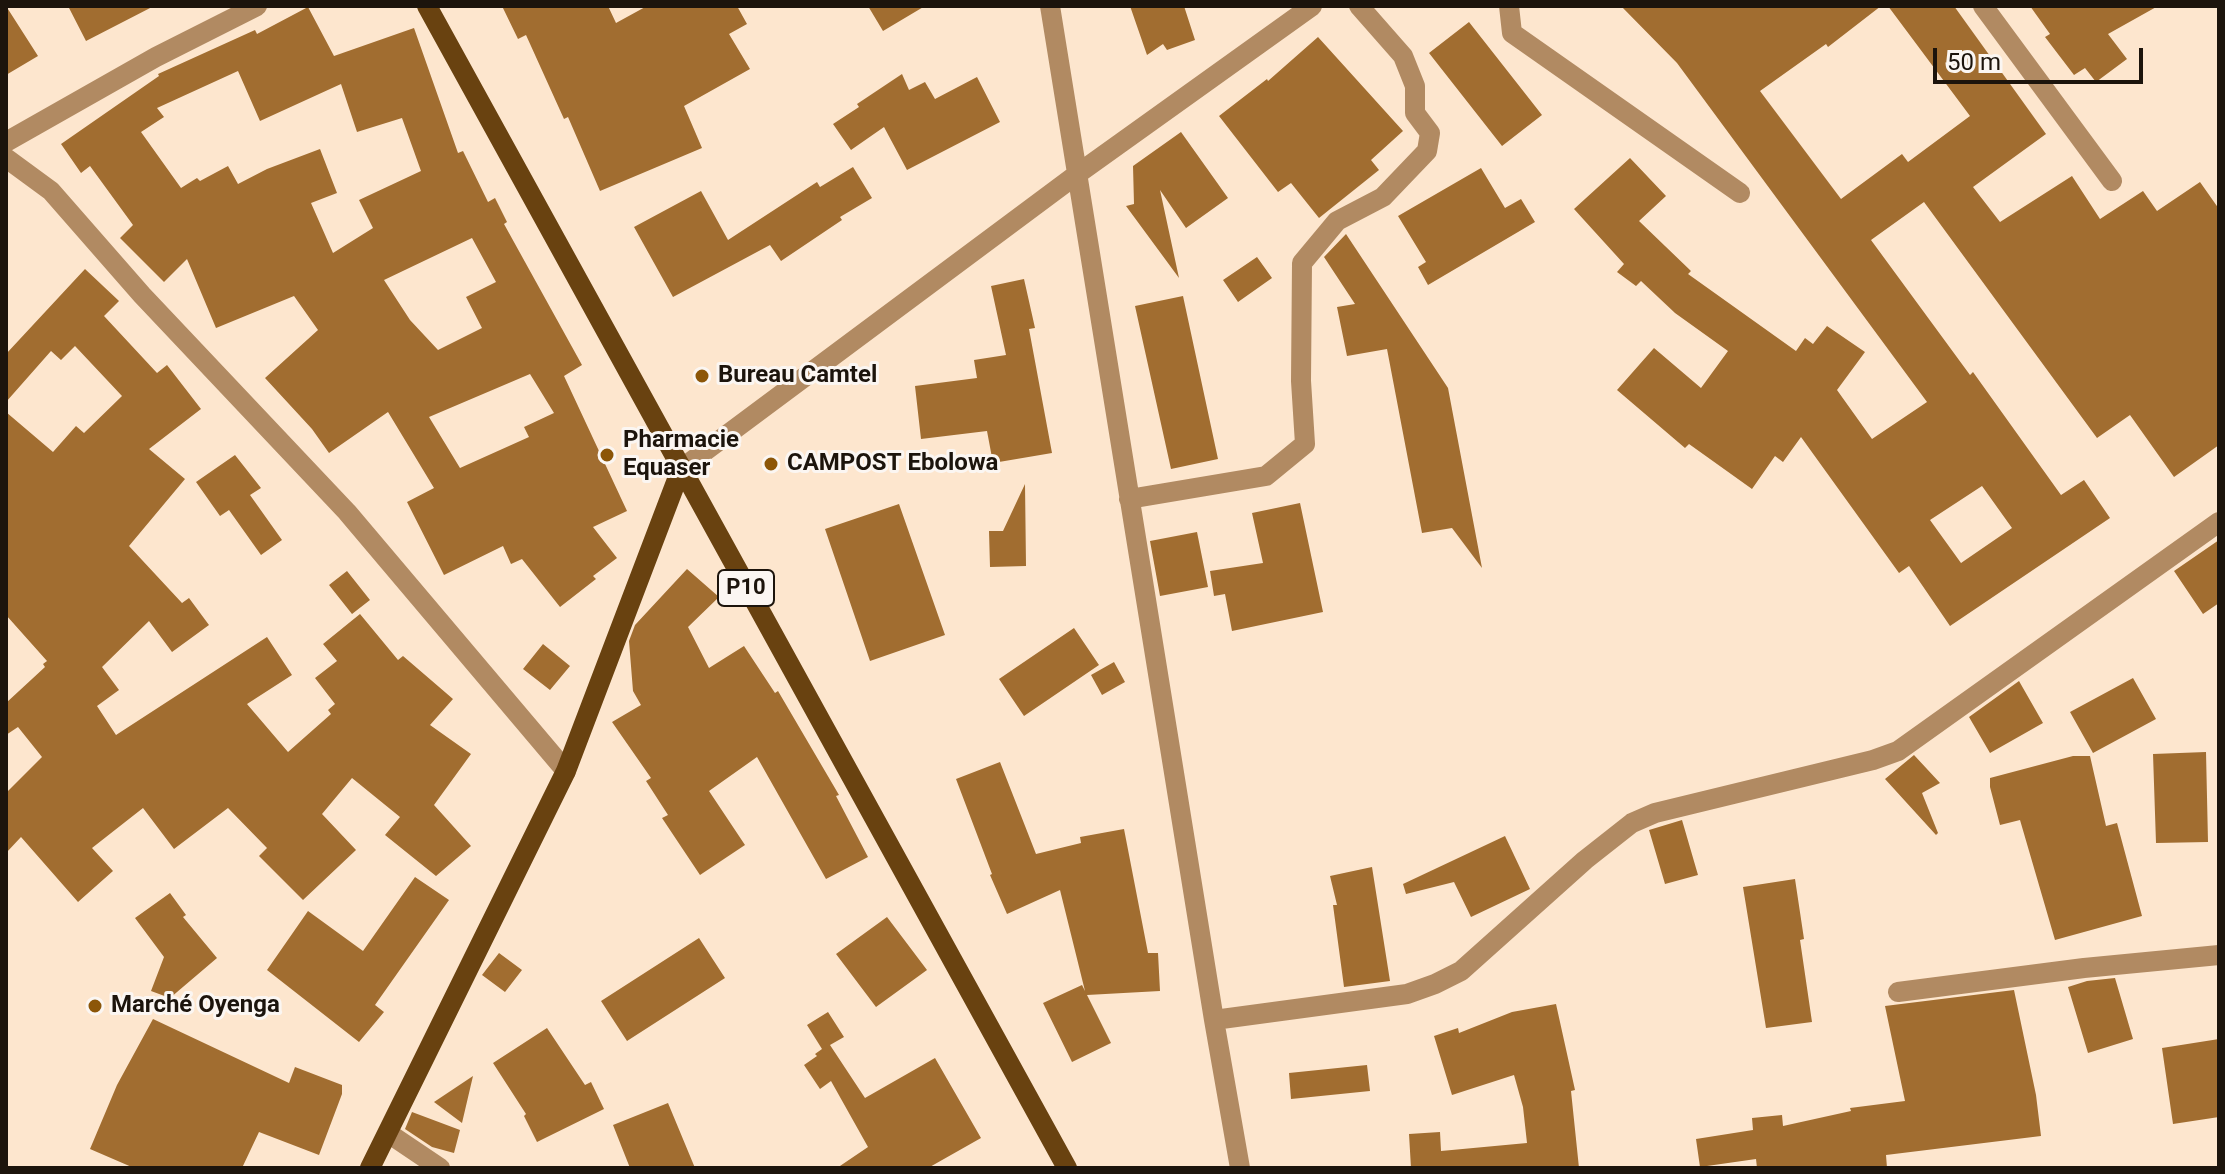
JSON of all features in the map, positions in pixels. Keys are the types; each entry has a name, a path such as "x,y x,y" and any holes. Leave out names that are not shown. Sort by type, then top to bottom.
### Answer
{"main road":[{"name":"P10","path":"427,6 1067,1168"},
{"path":"370,1168 566,771 681,469"}],"street":[{"path":"6,142 156,57 257,6"},
{"path":"1050,6 1240,1168"},
{"path":"681,469 1076,175 1312,6"},
{"path":"1129,499 1266,476 1305,444 1301,381 1302,263 1337,221 1383,197 1427,151 1430,133 1415,113 1415,86 1403,56 1359,6"},
{"path":"1509,6 1512,33 1740,193"},
{"path":"1983,6 2112,181"},
{"path":"6,158 51,191 142,295 347,512 566,771"},
{"path":"1214,1020 1407,994 1435,984 1461,971 1597,849 1632,823 1655,813 1873,760 1898,751 2219,522"},
{"path":"1898,992 2084,968 2219,955"},
{"path":"388,1133 440,1168"}],"building":[{"path":"6,6 38,56 6,75"},
{"path":"68,6 154,6 86,41"},
{"path":"502,6 608,6 616,23 647,6 737,6 747,24 729,34 750,69 684,106 702,148 600,191 568,117 564,119 526,35 518,39"},
{"path":"868,6 925,6 883,31"},
{"path":"1130,6 1184,6 1195,40 1167,50 1163,44 1147,55"},
{"path":"1621,6 1881,6 1828,47 1826,44 1760,91 1841,199 1902,154 1908,162 1970,116 1888,6 1954,6 2046,134 1973,187 2000,222 2072,176 2100,219 2143,191 2157,211 2200,182 2219,209 2219,445 2174,477 2130,415 2097,438 1924,202 1871,240 1970,375 1973,372 2061,495 2084,480 2110,518 1950,626 1909,566 1899,573 1801,437 1783,462 1775,456 1752,489 1689,444 1685,448 1617,390 1654,348 1701,388 1728,351 1675,313 1641,281 1636,286 1617,272 1624,264 1574,209 1630,158 1666,196 1639,221 1691,271 1688,274 1796,351 1805,338 1813,344 1827,326 1865,352 1837,390 1872,439 1927,402 1677,63","holes":["1982,486 2012,528 1961,563 1930,520"]},
{"path":"2030,6 2158,6 2108,34 2127,59 2096,82 2085,68 2074,75 2045,37 2050,34"},
{"path":"308,7 334,56 414,28 458,153 463,151 488,202 495,198 507,222 504,224 582,365 564,376 627,511 593,527 617,558 560,607 522,559 511,564 503,546 444,575 407,502 434,488 388,412 329,453 312,429 265,378 318,330 294,296 216,328 187,259 164,282 120,238 133,225 90,166 81,173 61,144 158,74 255,30 257,34","holes":["238,71 260,121 341,84 357,132 402,118 421,171 359,200 373,228 333,253 311,203 337,193 320,149 267,169 238,184 228,166 181,188 141,132 164,117 157,108","472,238 496,282 466,297 482,328 438,350 410,320 384,280","530,374 554,413 524,427 529,437 460,468 429,417"]},
{"path":"1469,22 1542,115 1502,146 1429,53"},
{"path":"1318,37 1403,131 1371,160 1379,170 1319,218 1291,183 1278,192 1219,116 1268,81"},
{"path":"902,74 909,90 925,82 935,99 977,77 1000,122 907,170 884,127 851,150 833,124"},
{"path":"1181,132 1228,198 1186,228 1160,190 1179,278 1126,206 1134,204 1133,166"},
{"path":"853,167 872,198 840,217 842,220 781,261 770,245 673,297 634,227 701,191 728,240 817,182 820,187"},
{"path":"1481,168 1505,208 1521,199 1535,222 1428,285 1418,267 1426,262 1398,216"},
{"path":"1346,234 1448,388 1482,568 1452,528 1422,533 1387,349 1347,356 1337,307 1355,304 1324,257"},
{"path":"1257,257 1272,278 1238,302 1223,280"},
{"path":"85,269 119,301 104,316 157,373 167,365 201,409 149,449 185,479 129,546 182,603 189,598 209,625 172,652 149,621 102,667 119,690 97,706 116,735 267,637 292,675 247,704 288,752 331,714 328,710 335,704 315,678 337,661 323,644 360,614 398,660 403,656 453,699 430,725 471,754 434,805 471,846 436,876 385,835 400,817 352,778 322,814 356,850 303,900 259,856 267,848 228,808 174,849 143,808 92,848 113,871 78,902 21,837 6,853 6,793 42,757 18,727 6,735 6,703 45,667 43,664 47,661 6,615 6,412 53,452 76,426 84,433 122,396 75,346 61,360 51,351 6,402 6,354"},
{"path":"1024,279 1035,328 1029,329 1052,453 993,463 987,431 921,439 915,386 977,378 974,360 1006,355 991,286"},
{"path":"1183,296 1218,459 1171,469 1135,306"},
{"path":"235,455 261,488 250,495 282,540 261,555 229,510 220,516 196,482"},
{"path":"1025,484 1026,566 990,567 989,531 1003,531"},
{"path":"1300,503 1323,612 1232,631 1225,594 1214,596 1210,571 1263,563 1252,513"},
{"path":"899,504 945,635 870,661 825,529"},
{"path":"1197,532 1208,587 1160,596 1150,541"},
{"path":"2219,540 2219,603 2203,614 2174,571"},
{"path":"687,569 719,597 688,627 709,668 744,646 775,693 778,691 839,795 836,796 868,857 826,879 757,757 709,791 745,845 700,875 662,818 668,815 646,781 651,778 612,722 641,705 633,691 629,641 635,625"},
{"path":"347,571 370,600 352,614 329,585"},
{"path":"1074,628 1099,665 1024,716 999,679"},
{"path":"543,644 570,666 550,690 523,669"},
{"path":"1114,662 1125,682 1102,695 1091,675"},
{"path":"2133,678 2156,719 2093,753 2070,712"},
{"path":"2019,681 2043,723 1990,753 1969,717"},
{"path":"2206,752 2208,842 2156,843 2153,754"},
{"path":"1914,755 1940,783 1922,793 1938,833 1936,835 1885,779"},
{"path":"2073,756 2090,756 2106,826 2117,823 2142,916 2055,940 2020,820 2000,825 1990,778"},
{"path":"1000,762 1036,854 1081,843 1080,837 1124,829 1148,953 1158,953 1160,991 1087,995 1111,1043 1072,1062 1043,1003 1082,985 1085,991 1060,890 1007,914 956,779"},
{"path":"1682,820 1698,875 1665,884 1649,830"},
{"path":"1505,836 1530,889 1471,917 1454,882 1406,894 1403,884"},
{"path":"1372,867 1390,981 1344,987 1333,905 1337,905 1330,876"},
{"path":"415,877 449,900 375,1005 384,1012 359,1042 267,970 308,911 363,951"},
{"path":"1795,879 1812,1022 1766,1028 1743,887"},
{"path":"170,893 186,915 183,917 217,958 170,998 151,991 164,957 135,918"},
{"path":"887,917 927,970 876,1007 836,954"},
{"path":"699,938 725,978 627,1041 601,1001"},
{"path":"499,953 522,970 505,992 482,975"},
{"path":"2115,978 2133,1039 2088,1053 2068,987"},
{"path":"2014,990 2036,1095 2041,1136 1886,1155 1887,1168 1757,1168 1756,1159 1700,1167 1696,1139 1753,1130 1752,1118 1782,1115 1783,1126 1851,1111 1850,1108 1905,1101 1885,1006"},
{"path":"1556,1004 1575,1090 1571,1091 1579,1168 1411,1168 1409,1134 1440,1132 1441,1151 1527,1143 1523,1107 1514,1075 1452,1095 1434,1036 1458,1028 1459,1033 1512,1012"},
{"path":"828,1012 844,1037 830,1045 865,1098 935,1058 981,1138 928,1168 837,1168 868,1147 831,1081 820,1089 804,1065 822,1049 807,1025"},
{"path":"153,1019 289,1083 295,1067 342,1085 342,1094 319,1155 259,1132 242,1168 134,1168 90,1149 117,1085"},
{"path":"547,1028 585,1085 591,1082 604,1109 537,1142 524,1116 526,1114 493,1063"},
{"path":"2219,1039 2219,1117 2173,1124 2162,1048"},
{"path":"1367,1065 1370,1091 1291,1099 1289,1073"},
{"path":"473,1076 462,1123 434,1102"},
{"path":"668,1103 695,1168 630,1168 613,1125"},
{"path":"412,1112 460,1130 454,1153 432,1147 405,1129"}],"place":[{"name":"Bureau Camtel","path":"702,376"},
{"name":"Pharmacie Equaser","path":"607,455"},
{"name":"CAMPOST Ebolowa","path":"771,464"},
{"name":"Marché Oyenga","path":"95,1006"}]}
